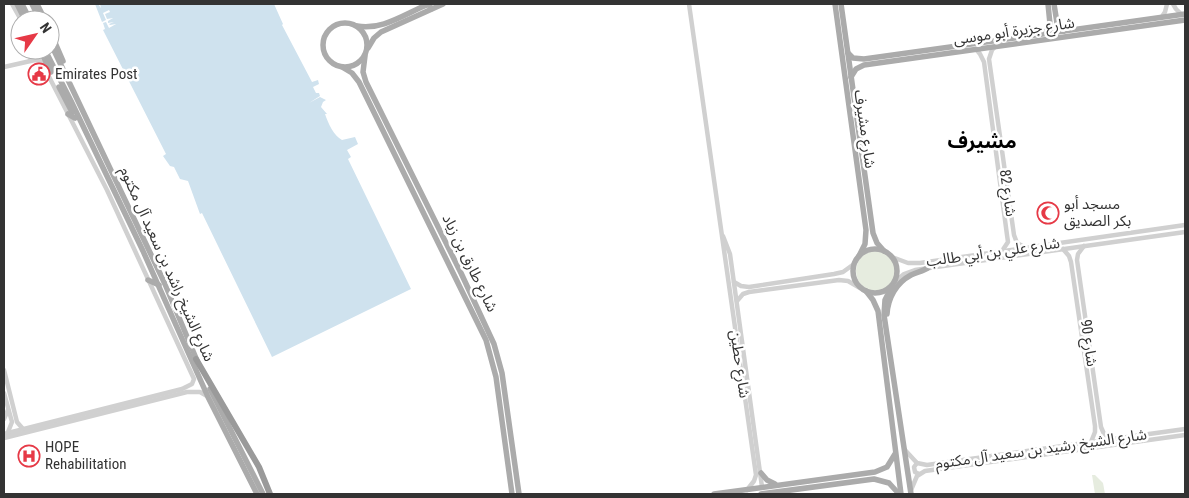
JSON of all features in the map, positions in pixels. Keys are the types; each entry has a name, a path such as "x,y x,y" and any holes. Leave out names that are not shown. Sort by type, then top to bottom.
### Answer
{"highway":[{"path":"196,359 259,467 270,494"}],"main road":[{"path":"430,7 381,32 371,42 366,53 355,65 342,67 331,62 326,57 323,46 324,38 331,28 339,23 349,23 368,28 378,26 430,7 443,4"},
{"name":"شارع مشيرف","path":"835,4 873,233 877,243 884,251"},
{"name":"شارع مشيرف","path":"841,4 851,77 853,115 867,235 864,248 859,256"},
{"path":"1048,4 1057,23 1064,31"},
{"path":"1045,33 1050,24 1054,4"},
{"name":"شارع جزيرة أبو موسى","path":"848,53 854,58 860,59 894,58 976,49 1184,16"},
{"name":"شارع جزيرة أبو موسى","path":"851,77 861,65 894,58 1045,33 1184,16"},
{"path":"357,26 365,35 367,42 366,53"},
{"name":"شارع طارق بن زياد","path":"366,53 363,72 368,86 454,265"},
{"path":"60,55 72,84 74,100"},
{"path":"45,60 75,118 84,130"},
{"name":"شارع الشيخ راشد بن سعيد آل مكتوم","path":"51,60 74,100 165,284 196,359 263,494"},
{"name":"شارع الشيخ راشد بن سعيد آل مكتوم","path":"57,60 84,130 159,285 208,397 257,494"},
{"name":"شارع طارق بن زياد","path":"342,67 352,73 359,82 494,344 502,373 502,399 515,492"},
{"path":"68,114 75,118"},
{"path":"96,168 100,161"},
{"path":"900,494 878,311 873,300 863,290 854,276 854,264 859,256 874,249 884,251 892,257 897,269 884,305 884,315 911,492"},
{"path":"887,331 889,304 896,288 908,277 930,268"},
{"path":"148,280 159,285"},
{"path":"863,290 880,293 893,284"},
{"path":"182,354 185,348"},
{"path":"714,494 759,491 762,487 879,471 890,464 896,452"},
{"path":"761,473 767,480 780,485"},
{"path":"761,494 874,480 889,483 900,494"}],"street":[{"path":"12,4 19,7"},
{"name":"شارع حطين","path":"689,4 756,475 754,481 745,492"},
{"path":"1161,18 1167,4"},
{"path":"1173,4 1184,16"},
{"name":"شارع 82","path":"996,46 990,56 991,69 1011,218 1015,241 1025,248"},
{"name":"شارع 82","path":"976,49 983,59 985,70 1005,218 1008,242 1002,251"},
{"path":"4,67 37,60 42,64 96,168 194,377 193,382 189,386 6,433"},
{"path":"985,70 988,67 991,69"},
{"path":"994,135 997,133 1000,135"},
{"path":"1005,218 1011,218"},
{"name":"شارع علي بن أبي طالب","path":"892,257 914,263 1185,225"},
{"name":"شارع علي بن أبي طالب","path":"893,284 909,271 1185,232"},
{"name":"شارع حطين","path":"722,235 729,249 732,266 762,487"},
{"name":"شارع 90","path":"1084,246 1078,254 1079,271 1099,415 1103,432 1110,439"},
{"name":"شارع 90","path":"1063,249 1069,256 1073,272 1095,432 1091,442"},
{"path":"964,256 963,260 965,262"},
{"path":"726,264 728,263 732,266"},
{"path":"737,301 743,294 753,289 843,272 854,264"},
{"path":"1073,272 1075,270 1079,271"},
{"path":"734,282 753,289 839,280 848,281 863,290"},
{"path":"1084,350 1090,349"},
{"path":"4,370 14,422 6,433"},
{"path":"189,386 194,388 191,392"},
{"path":"4,392 8,410 14,422 23,429"},
{"path":"4,438 191,392 203,393 208,397"},
{"path":"4,419 8,410"},
{"path":"1093,416 1097,418 1099,415"},
{"name":"شارع الشيخ رشيد بن سعيد آل مكتوم","path":"904,448 917,463 927,465 1185,428"},
{"path":"749,430 753,444 757,445"},
{"path":"1154,433 1155,439"},
{"path":"1148,434 1150,436 1149,440"},
{"name":"شارع الشيخ رشيد بن سعيد آل مكتوم","path":"911,492 919,474 927,471 1185,435"},
{"path":"1051,447 1052,454"},
{"path":"917,463 914,470 919,474"}],"shaded area":[{"path":"876,251 890,257 896,271 890,285 876,291 862,285 856,271 862,257"},
{"path":"1092,475 1095,475 1103,483 1105,494 1095,494"}],"water":[{"path":"95,4 98,4 101,8 100,4 274,4 282,25 312,82 318,80 319,84 313,87 320,96 309,103 320,97 326,100 321,107 327,114 325,114 334,132 342,140 355,137 358,144 347,150 351,157 348,159 411,289 272,357 202,213 200,214 188,181 180,179 174,167 170,166 163,156 166,154 103,30 105,29 103,23 106,22 109,28 116,24 109,24 114,22 108,23 113,18 107,19 105,14 110,12 109,10 103,13 106,20 102,22"}],"place":[{"name":"Emirates Post","path":"39,74"},
{"name":"مسجد أبو بكر الصديق","path":"1048,213"},
{"name":"HOPE Rehabilitation","path":"29,456"}],"district":[{"name":"مشيرف","path":"982,141"}]}
